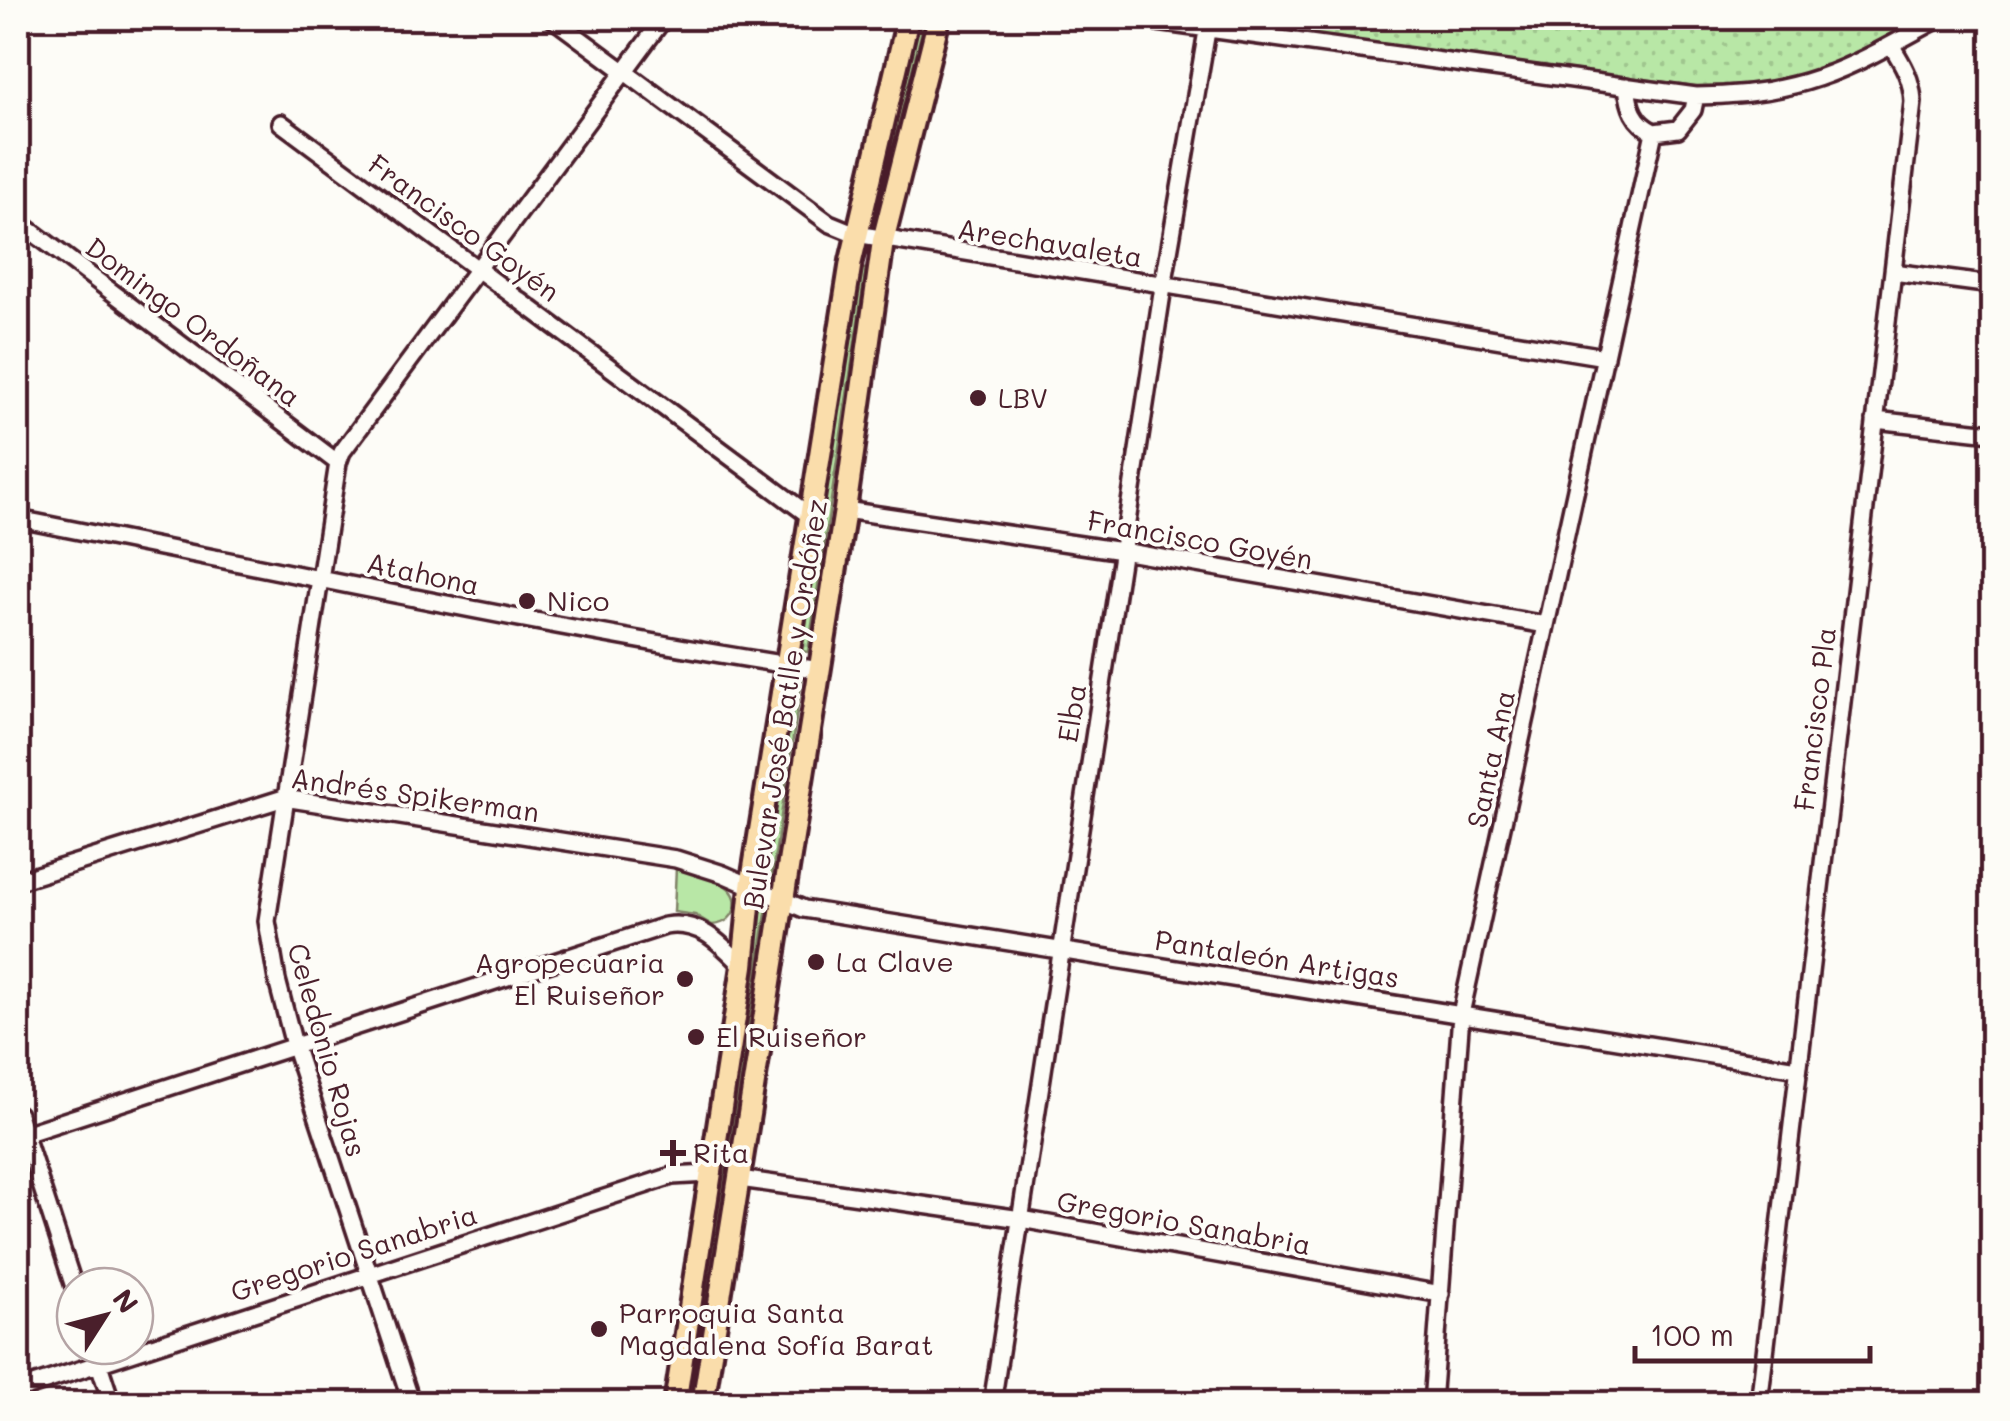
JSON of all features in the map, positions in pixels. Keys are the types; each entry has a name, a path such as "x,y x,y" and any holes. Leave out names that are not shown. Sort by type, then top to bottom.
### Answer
{"main road":[{"name":"Bulevar José Batlle y Ordóñez","path":"675,1404 743,966 751,888 856,234 908,18"},
{"name":"Bulevar José Batlle y Ordóñez","path":"703,1404 845,510 883,241 940,18"}],"street":[{"name":"Arechavaleta","path":"552,18 829,223 856,234 1605,357"},
{"path":"338,462 476,268 664,18"},
{"path":"1128,18 1696,96 1734,96 1794,87 1850,67 1940,18"},
{"name":"Elba","path":"992,1404 1162,287 1208,31"},
{"name":"Francisco Pla","path":"1759,1404 1913,102 1906,69 1891,44"},
{"path":"1627,86 1635,118 1654,132 1664,134 1678,129 1693,110 1696,96"},
{"name":"Francisco Goyén","path":"281,124 810,516"},
{"name":"Santa Ana","path":"1432,1404 1461,1014 1654,132"},
{"name":"Domingo Ordoñana","path":"18,221 338,462"},
{"path":"1893,272 1992,284"},
{"path":"1875,420 1992,433"},
{"name":"Celedonio Rojas","path":"338,462 267,921 294,1045 412,1404"},
{"name":"Francisco Goyén","path":"845,510 1122,550 1546,625"},
{"name":"Atahona","path":"18,519 429,602 820,670"},
{"name":"Andrés Spikerman","path":"18,881 284,798 654,855 706,868 751,888"},
{"name":"Pantaleón Artigas","path":"751,888 804,908 1798,1069"},
{"path":"21,1135 665,926 688,925 706,932 743,966"},
{"path":"18,1114 21,1135 67,1266"},
{"name":"Gregorio Sanabria","path":"155,1345 672,1176 709,1174"},
{"name":"Gregorio Sanabria","path":"740,1178 1020,1219 1441,1294"},
{"name":"Gregorio Sanabria","path":"18,1390 93,1366"},
{"path":"100,1366 112,1404"}],"green space":[{"path":"917,18 925,18 873,230 866,228"},
{"path":"1190,18 1919,18 1814,73 1759,83 1695,86"},
{"path":"860,268 866,269 808,652 802,651"},
{"path":"795,678 802,679 771,881 764,879"},
{"path":"676,867 727,887 736,902 729,919 712,925 695,915 674,912"},
{"path":"760,906 767,907 690,1403 683,1404"}],"place":[{"name":"LBV","path":"978,398"},
{"name":"Nico","path":"527,601"},
{"name":"La Clave","path":"816,962"},
{"name":"Agropecuaria El Ruiseñor","path":"685,979"},
{"name":"El Ruiseñor","path":"696,1037"},
{"name":"Rita","path":"673,1153"},
{"name":"Parroquia Santa Magdalena Sofía Barat","path":"599,1329"}]}
